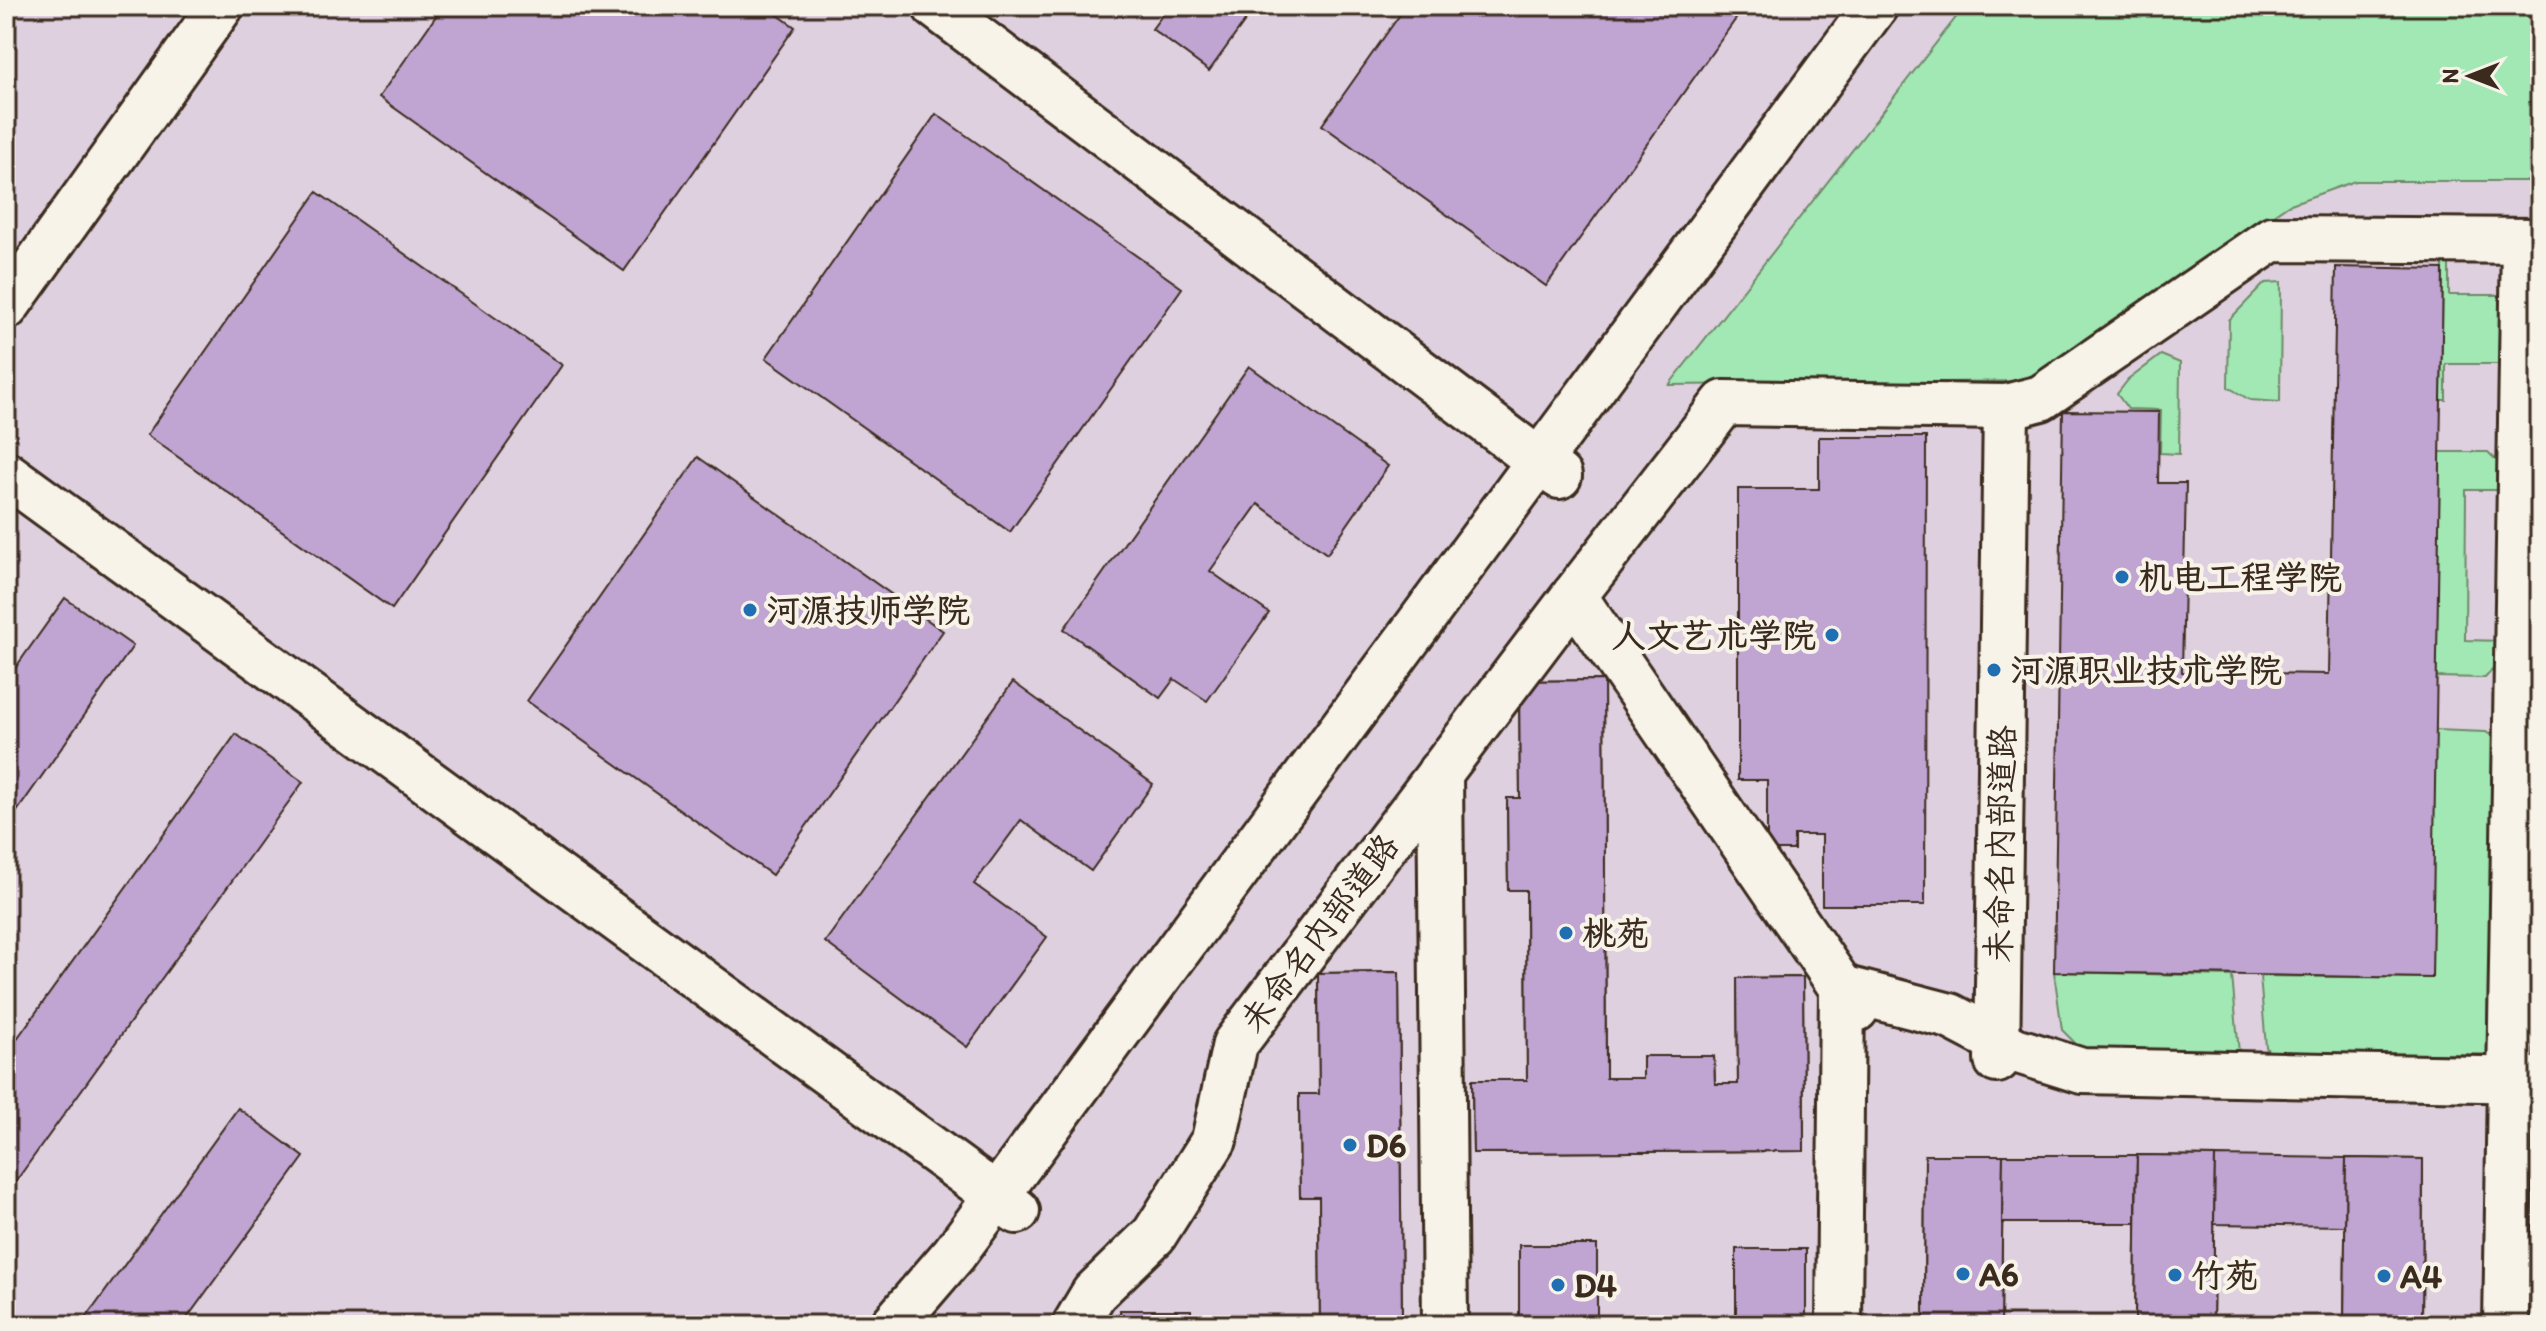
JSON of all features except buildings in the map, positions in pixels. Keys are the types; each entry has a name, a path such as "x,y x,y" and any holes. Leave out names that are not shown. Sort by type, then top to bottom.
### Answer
{"street":[{"path":"6,307 221,6"},
{"path":"935,6 1549,468"},
{"path":"1549,468 1875,6"},
{"path":"929,1325 1007,1203 1549,468 1904,6"},
{"name":"未命名内部道路","path":"1075,1325 1094,1293 1154,1235 1214,1140 1235,1044 1724,403 2006,407 2041,398 2272,239 2532,241"},
{"path":"2528,1325 2520,1089 2532,241"},
{"name":"未命名内部道路","path":"1997,1050 2006,407"},
{"path":"2506,1325 2520,1089 2540,471"},
{"path":"6,474 1007,1203"},
{"path":"1574,596 1849,999 1854,1325"},
{"path":"1422,1325 1430,786"},
{"path":"1430,786 1445,1325"},
{"path":"1849,999 1949,1036 1997,1050 2015,1050 2082,1071 2520,1089"},
{"path":"1839,1325 1849,999"},
{"path":"893,1325 954,1254 1007,1203"}],"shaded area":[{"path":"16,6 2526,6 2540,15 2540,1325 6,1325 6,19"}],"green space":[{"path":"1965,6 2526,6 2540,15 2540,181 2355,181 2288,205 2032,381 1669,385"},
{"path":"2443,261 2449,261 2449,295 2515,295 2515,364 2446,364 2446,400 2441,400"},
{"path":"2281,282 2280,402 2250,400 2228,387 2229,320 2265,283"},
{"path":"2161,355 2180,363 2179,454 2160,453 2161,410 2128,409 2117,394 2128,380"},
{"path":"2440,452 2488,452 2504,468 2504,490 2466,490 2465,640 2503,641 2503,658 2485,678 2436,677"},
{"path":"2435,730 2486,732 2510,749 2494,1054 2271,1055 2266,1047 2260,976 2431,978"},
{"path":"2054,972 2232,976 2239,1053 2102,1056 2078,1046 2062,1030"}],"place":[{"name":"机电工程学院","path":"2122,577"},
{"name":"河源技师学院","path":"750,610"},
{"name":"人文艺术学院","path":"1832,635"},
{"name":"河源职业技术学院","path":"1994,670"},
{"name":"桃苑","path":"1566,933"},
{"name":"D6","path":"1350,1145"},
{"name":"A6","path":"1963,1274"},
{"name":"竹苑","path":"2175,1275"},
{"name":"A4","path":"2384,1276"},
{"name":"D4","path":"1558,1285"}]}
